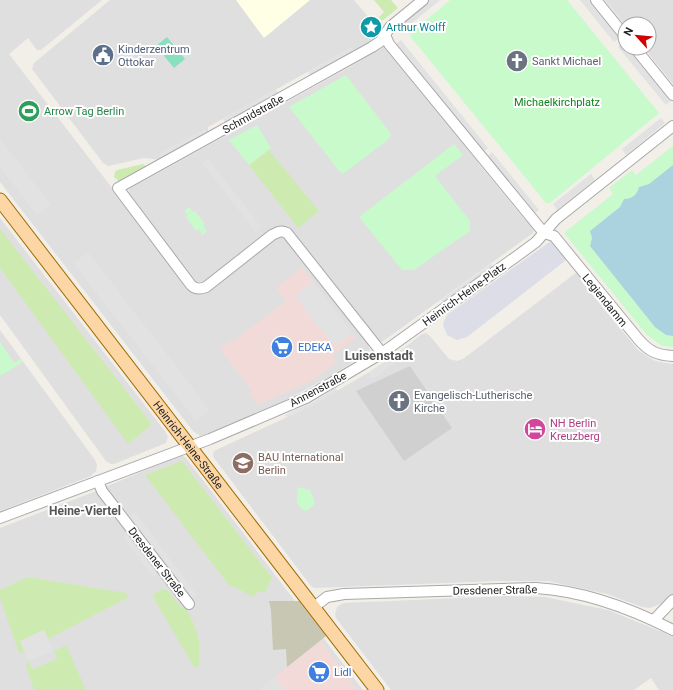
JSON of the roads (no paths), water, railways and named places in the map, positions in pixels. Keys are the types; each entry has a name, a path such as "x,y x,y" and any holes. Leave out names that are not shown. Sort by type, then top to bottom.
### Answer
{"main road":[{"name":"Heinrich-Heine-Straße","path":"0,200 191,446 377,690"}],"street":[{"path":"596,0 617,26"},
{"path":"421,1 390,27 385,35 389,44 544,233 556,219 673,126"},
{"name":"Schmidstraße","path":"382,353 292,238 283,231 272,235 206,287 196,288 192,285 118,188 358,55 381,41 385,35"},
{"path":"641,56 673,95"},
{"name":"Heinrich-Heine-Platz","path":"382,353 536,242 544,233"},
{"name":"Legiendamm","path":"544,233 554,236 639,340 652,352 661,356 673,356"},
{"name":"Annenstraße","path":"0,518 215,438 306,398 382,353"},
{"name":"Dresdener Straße","path":"98,481 107,497 189,604"},
{"name":"Dresdener Straße","path":"314,607 327,598 344,594 536,588 576,594 609,603 654,620 673,630"},
{"path":"654,620 673,600"}],"water":[{"path":"673,165 673,336 666,335 655,327 590,246 592,238 590,231 620,207 624,199 634,196 639,187 649,184"}],"place":[{"name":"Arthur Wolff","path":"371,27"},
{"name":"Kinderzentrum Ottokar","path":"103,55"},
{"name":"Sankt Michael","path":"517,61"},
{"name":"Arrow Tag Berlin","path":"29,111"},
{"name":"EDEKA","path":"282,347"},
{"name":"Evangelisch-Lutherische Kirche","path":"399,401"},
{"name":"NH Berlin Kreuzberg","path":"535,429"},
{"name":"BAU International Berlin","path":"243,463"},
{"name":"Lidl","path":"319,672"}],"district":[{"name":"Luisenstadt","path":"379,355"},
{"name":"Heine-Viertel","path":"85,511"}],"park label":[{"name":"Michaelkirchplatz","path":"557,102"}]}
